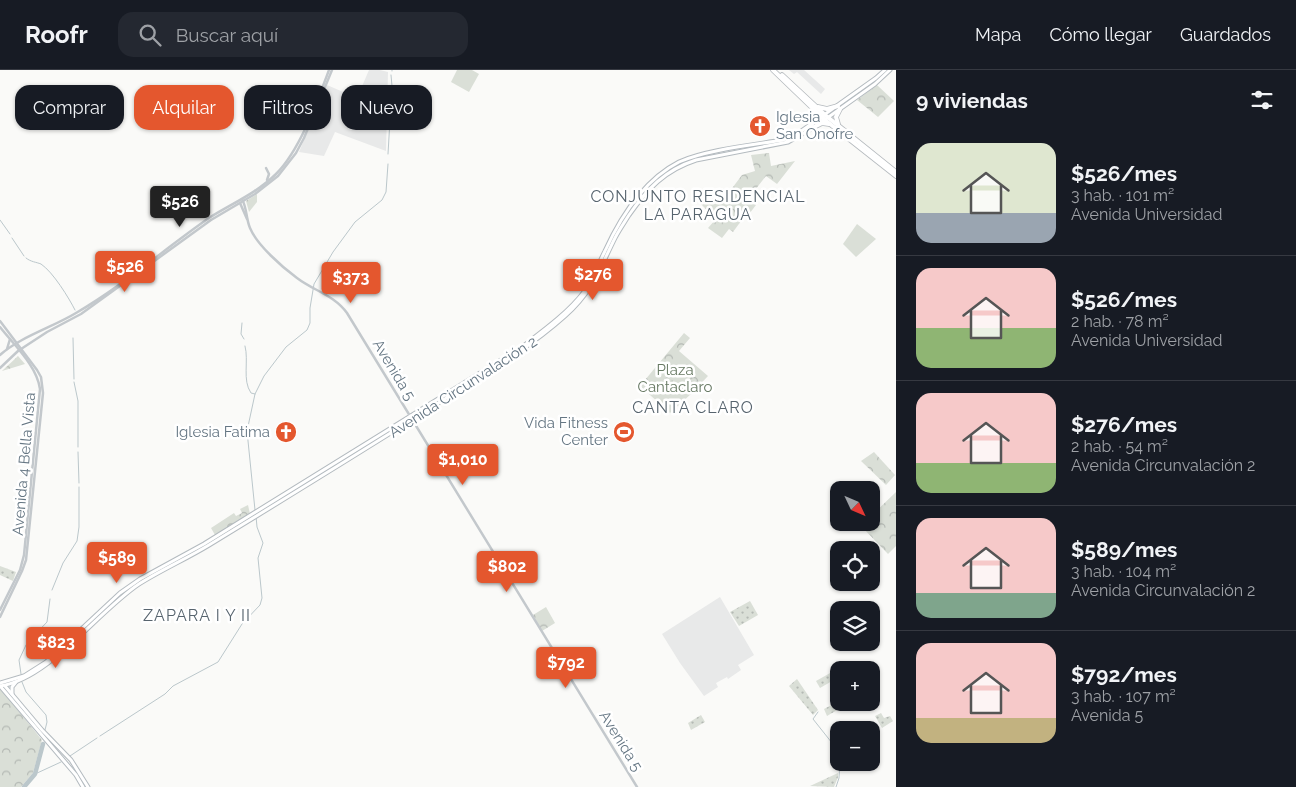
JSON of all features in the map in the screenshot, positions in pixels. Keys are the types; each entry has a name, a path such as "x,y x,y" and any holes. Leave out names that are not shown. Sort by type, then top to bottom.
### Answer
{"main road":[{"path":"775,70 826,117 896,172"},
{"name":"Avenida Circunvalación 2","path":"258,513 308,487 395,432 411,418 438,406 505,363 538,339 581,301 598,276 622,226 647,190 663,176 696,160 788,142 826,117 885,70"},
{"name":"Avenida Circunvalación 2","path":"839,107 875,84 890,70"},
{"path":"815,107 827,109 839,107 836,116 839,126"},
{"path":"815,107 813,126 825,123 832,125"},
{"path":"826,117 832,125 896,176"},
{"name":"Avenida Circunvalación 2","path":"1,684 24,676 46,662 120,592 258,513 522,347 545,329 578,296 622,219 647,186 663,172 693,157 788,138 813,126"},
{"name":"Avenida Circunvalación 2","path":"1,684 17,681 47,664 122,596 206,547 251,517"},
{"path":"14,697 11,692 12,687 17,681"},
{"path":"1,684 71,760 88,787"},
{"path":"1,684 76,775 83,787"}],"street":[{"path":"0,355 16,344 57,324 84,308 210,218 241,201 267,182 285,163 295,148 330,70"},
{"path":"0,368 20,350 95,305 211,220 278,176 304,138 330,70"},
{"path":"266,168 269,174 267,182"},
{"name":"Avenida 5","path":"241,201 243,211 253,234 284,268 299,280 337,301 344,309 637,787"},
{"name":"Avenida 5","path":"241,201 248,215 247,220"},
{"path":"232,207 243,211"},
{"name":"Avenida 4 Bella Vista","path":"0,321 20,350 37,370 43,393 22,562 0,610"},
{"name":"Avenida 4 Bella Vista","path":"0,327 16,344"},
{"path":"6,350 10,339"},
{"name":"Avenida 4 Bella Vista","path":"0,617 26,560 37,435"}],"shaded area":[{"path":"369,70 388,72 388,85 363,85"},
{"path":"789,70 804,70 825,89 821,94 797,72 794,74"},
{"path":"331,87 341,91 341,130 387,130 386,151 335,132 324,156 299,152 308,130 331,130"},
{"path":"720,597 754,655 738,665 741,670 728,679 727,677 716,683 718,687 704,696 662,634"}],"green space":[{"path":"457,70 472,70 479,74 469,92 451,82"},
{"path":"877,85 894,101 878,117 857,100"},
{"path":"769,153 771,166 795,161 777,184 766,176 748,199 756,205 733,232 729,229 722,238 708,228 716,219 701,204 712,190 721,196 727,195 742,175 755,171 751,155"},
{"path":"257,194 257,202 249,212 246,201"},
{"path":"729,209 740,216 732,226 722,218"},
{"path":"857,224 876,239 856,257 843,244"},
{"path":"334,269 352,280 348,286 330,275"},
{"name":"Plaza Cantaclaro","path":"684,333 690,338 679,351 708,376 670,413 640,386"},
{"path":"18,356 25,364 2,371"},
{"path":"676,362 687,371 685,378 675,382 668,378 666,374"},
{"path":"874,452 895,475 886,485 861,461"},
{"path":"896,492 896,546 888,554 880,546 880,541 875,541 866,531 880,531 880,507"},
{"path":"248,505 250,514 215,535 211,528 234,513 236,516 242,513 240,509"},
{"path":"0,566 16,572 13,581 0,575"},
{"path":"750,601 758,615 739,626 730,612"},
{"path":"546,607 555,623 542,631 533,615"},
{"path":"830,673 830,682 820,688 816,681"},
{"path":"797,679 818,710 813,715 789,686"},
{"path":"0,688 42,740 33,773 21,787 0,787"},
{"path":"830,706 830,711 836,711 827,716 824,709"},
{"path":"881,713 884,718 890,716 893,721 882,728 880,721 875,716"},
{"path":"701,715 705,722 691,730 688,723"},
{"path":"27,753 32,756 32,760 29,766 25,767 20,764 23,754"},
{"path":"838,773 834,787 810,786"}],"waterway":[{"path":"388,154 391,75"},
{"path":"255,510 247,431 255,394 264,376 286,347 307,330 310,323 310,308 314,284 333,252 355,222 382,200 386,192 388,164"},
{"path":"0,220 10,234"},
{"path":"12,238 24,256"},
{"path":"26,258 41,264 51,273 75,310"},
{"path":"242,323 241,334 244,339"},
{"path":"73,338 74,379"},
{"path":"245,346 248,388 251,393 255,394"},
{"path":"74,382 78,401 78,447"},
{"path":"78,452 79,483"},
{"path":"52,590 63,563 77,541 79,487"},
{"path":"100,736 165,694 173,686 218,662 242,624 260,605 262,598 258,558 263,543 257,527 256,516"},
{"path":"29,641 47,622 50,599"},
{"path":"21,674 19,660 26,645"},
{"path":"22,682 26,692 46,715 45,730"},
{"path":"818,712 813,719 830,740"},
{"path":"70,756 97,738"},
{"path":"24,787 35,774 43,744"},
{"path":"35,774 61,762"},
{"path":"836,787 839,771"}],"place":[{"name":"Iglesia San Onofre","path":"760,126"},
{"name":"Iglesia Fatima","path":"286,432"},
{"name":"Vida Fitness Center","path":"624,432"}],"district":[{"name":"CONJUNTO RESIDENCIAL LA PARAGUA","path":"698,205"},
{"name":"CANTA CLARO","path":"693,407"},
{"name":"ZAPARA I Y II","path":"197,615"}]}
